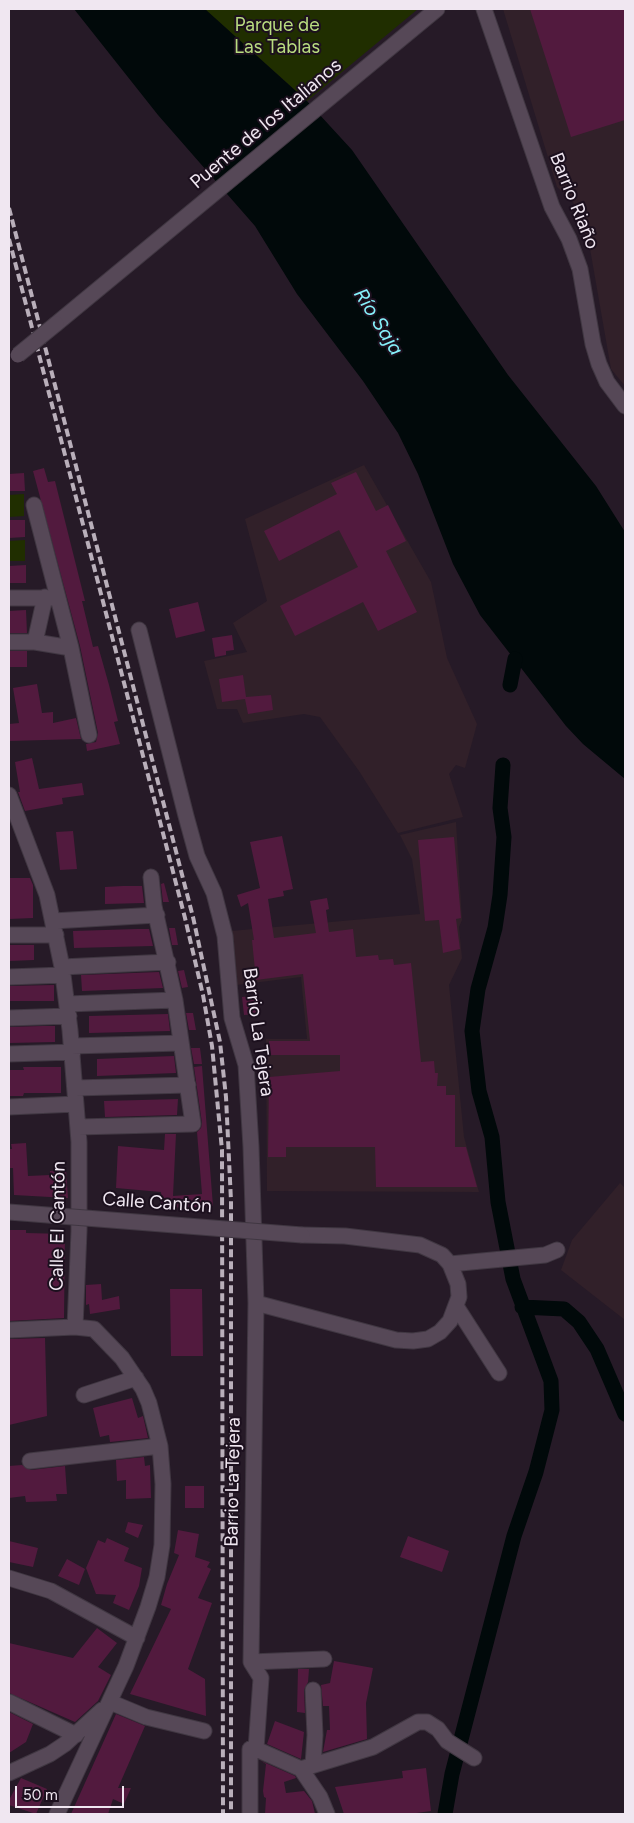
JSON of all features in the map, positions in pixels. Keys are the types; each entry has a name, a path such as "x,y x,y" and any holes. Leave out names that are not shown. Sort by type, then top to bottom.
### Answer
{"street":[{"name":"Puente de los Italianos","path":"13,359 437,9"},
{"name":"Barrio Riaño","path":"484,9 552,207 569,239 580,269 593,344 599,364 607,382 625,406"},
{"path":"34,505 51,598 71,648 89,735"},
{"path":"9,598 51,598"},
{"path":"35,642 51,598"},
{"name":"Barrio La Tejera","path":"139,630 197,856 214,893 225,936 232,1018 246,1065 252,1146 256,1303 251,1662 261,1678 256,1749 250,1749 250,1814"},
{"path":"9,642 35,642 71,648"},
{"name":"Calle El Cantón","path":"9,795 43,882 55,928 68,1010 78,1127 80,1208 75,1327"},
{"path":"78,1127 193,1124 175,1000 151,877"},
{"path":"9,936 157,915"},
{"path":"9,977 168,962"},
{"path":"9,1018 68,1010 175,1000"},
{"path":"9,1054 181,1043"},
{"path":"9,1107 76,1096 188,1085"},
{"name":"Calle Cantón","path":"9,1212 346,1236 420,1245 442,1255 450,1264"},
{"path":"256,1303 396,1340 413,1341 428,1339 440,1332 450,1322 459,1296 458,1284 450,1264 551,1252"},
{"path":"456,1306 499,1374"},
{"path":"9,1330 75,1327 94,1329 118,1353 136,1378 146,1396 160,1446 163,1484 162,1546 157,1577 138,1638 57,1814"},
{"path":"84,1395 136,1378"},
{"path":"30,1461 160,1446"},
{"path":"9,1578 50,1591 138,1638"},
{"path":"251,1662 324,1659"},
{"path":"313,1690 315,1735 307,1767 327,1814"},
{"path":"9,1702 70,1740 83,1758"},
{"path":"110,1702 146,1717 204,1731"},
{"path":"9,1773 50,1754 70,1740 110,1702"},
{"path":"256,1749 307,1767 373,1747 418,1722 426,1722 438,1729 448,1741 474,1758"}],"shaded area":[{"path":"503,9 625,9 625,386 611,369 589,243 573,202 557,187"},
{"path":"364,465 431,582 447,658 477,724 465,768 456,765 449,774 463,817 398,833 359,771 320,717 304,714 243,723 237,709 217,709 204,661 247,652 233,623 267,601 245,519"},
{"path":"456,822 462,920 459,927 462,958 449,985 464,1137 479,1192 267,1191 266,1039 307,1039 301,977 236,985 231,931 420,914 412,859 400,835"},
{"path":"620,1183 625,1188 625,1320 561,1270 572,1240"}],"green space":[{"name":"Parque de Las Tablas","path":"204,9 418,9 307,101"},
{"path":"24,494 24,516 9,517 9,495"},
{"path":"25,540 25,561 9,561 9,541"}],"water":[{"name":"Río Saja","path":"74,9 205,9 307,101 352,150 508,375 596,486 625,532 625,779 583,744 566,726 480,615 453,564 418,474 398,433 363,381 297,294 255,226 158,115"}],"building":[{"path":"530,9 625,9 625,120 571,137"},
{"path":"44,468 48,482 55,481 85,601 82,601 93,647 98,646 118,721 114,722 120,744 87,751 86,744 96,742 98,733 80,646 33,471"},
{"path":"356,472 376,511 388,505 406,541 386,551 417,612 378,631 363,602 295,636 280,606 358,567 339,530 279,561 264,531 337,494 331,483"},
{"path":"24,473 25,491 9,491 9,474"},
{"path":"9,520 25,520 25,537 9,538"},
{"path":"26,565 26,583 9,583 9,566"},
{"path":"198,602 205,631 176,638 169,609"},
{"path":"26,610 27,633 10,633 9,611"},
{"path":"232,635 234,650 226,651 226,655 215,657 212,638"},
{"path":"9,651 27,651 27,667 9,667"},
{"path":"243,675 246,697 271,695 273,710 248,714 245,699 222,702 219,679"},
{"path":"37,684 42,713 53,712 53,723 76,718 81,739 9,741 9,724 19,723 13,688"},
{"path":"32,758 39,789 82,783 84,795 62,798 63,804 25,811 18,792 20,792 15,762"},
{"path":"73,831 77,869 60,870 56,832"},
{"path":"282,836 293,889 283,891 284,896 268,899 274,938 316,933 310,901 327,898 329,909 326,910 329,932 353,929 356,957 378,955 379,960 393,959 394,965 411,963 421,1062 434,1061 435,1073 438,1073 437,1086 446,1086 446,1095 455,1095 455,1147 466,1147 477,1187 376,1187 375,1147 286,1147 286,1157 268,1157 269,1077 340,1071 340,1055 269,1055 269,1041 310,1041 303,974 256,980 252,940 254,940 248,903 241,907 237,895 260,888 250,842"},
{"path":"454,837 461,918 456,919 460,949 443,953 439,920 425,921 418,840"},
{"path":"9,878 30,878 33,885 33,918 9,919"},
{"path":"164,883 169,902 163,902 161,884"},
{"path":"142,886 144,903 105,904 105,887"},
{"path":"169,928 175,928 178,945 172,945"},
{"path":"149,929 153,946 74,948 73,931"},
{"path":"9,945 34,945 34,960 9,961"},
{"path":"184,970 188,987 182,988 178,971"},
{"path":"159,972 163,988 82,991 81,975"},
{"path":"54,985 54,1001 9,1001 9,986"},
{"path":"255,996 257,1014 244,1015 242,997"},
{"path":"186,1013 193,1013 196,1030 189,1030"},
{"path":"168,1014 170,1031 89,1033 89,1016"},
{"path":"55,1026 55,1042 9,1043 9,1027"},
{"path":"191,1048 200,1048 202,1064 194,1064"},
{"path":"174,1056 176,1073 97,1076 97,1059"},
{"path":"202,1066 213,1206 162,1208 161,1192 116,1188 118,1146 164,1150 165,1134 176,1134 173,1196 202,1194 197,1132 201,1128 202,1123 194,1067"},
{"path":"23,1067 61,1067 61,1093 24,1093 23,1096 9,1096 9,1070 24,1070"},
{"path":"178,1099 177,1115 105,1117 104,1101"},
{"path":"26,1143 28,1176 50,1175 50,1171 66,1170 68,1198 14,1195 13,1168 9,1168 9,1149 12,1149 11,1144"},
{"path":"9,1230 26,1230 26,1233 65,1234 64,1318 9,1321"},
{"path":"101,1284 102,1300 119,1296 120,1309 90,1314 89,1304 86,1305 86,1285"},
{"path":"170,1289 202,1289 203,1356 171,1356"},
{"path":"45,1338 47,1416 9,1425 9,1339"},
{"path":"132,1398 138,1418 143,1416 148,1438 110,1442 109,1435 100,1437 93,1408"},
{"path":"144,1457 145,1466 150,1465 151,1498 126,1499 126,1480 117,1481 116,1460"},
{"path":"22,1465 31,1470 65,1466 67,1494 56,1494 57,1501 26,1502 25,1496 9,1498 9,1466"},
{"path":"185,1486 204,1486 204,1508 185,1508"},
{"path":"128,1522 143,1525 138,1538 125,1532"},
{"path":"178,1530 199,1534 195,1557 210,1562 207,1567 211,1569 198,1598 212,1603 188,1669 205,1679 206,1716 130,1694 171,1609 161,1605 179,1555 174,1553"},
{"path":"408,1536 449,1551 442,1572 400,1557"},
{"path":"107,1538 129,1548 124,1561 142,1568 139,1586 129,1610 113,1603 116,1595 96,1594 86,1568 98,1540 105,1543"},
{"path":"9,1541 38,1548 33,1567 9,1562"},
{"path":"67,1559 85,1569 79,1585 58,1576"},
{"path":"97,1628 117,1643 98,1667 111,1675 98,1701 75,1722 9,1693 9,1643 73,1658"},
{"path":"334,1661 373,1668 366,1703 367,1739 323,1752 327,1730 330,1730 329,1706 323,1706 321,1685 330,1683"},
{"path":"298,1669 309,1669 308,1682 304,1690 305,1713 297,1712"},
{"path":"9,1712 33,1724 26,1742 9,1753"},
{"path":"116,1714 145,1726 118,1788 131,1788 124,1804 113,1799 108,1814 71,1814"},
{"path":"275,1721 304,1732 301,1759 267,1744"},
{"path":"261,1761 295,1776 296,1778 284,1782 286,1793 304,1791 312,1801 315,1814 265,1814 266,1798 263,1791 266,1764"},
{"path":"426,1768 431,1811 409,1814 344,1814 335,1787 403,1778 402,1771"},
{"path":"21,1778 47,1789 36,1814 9,1805 9,1800"}],"waterway":[{"path":"510,685 515,659"},
{"path":"445,1814 452,1774 514,1536 536,1472 552,1410 551,1381 513,1279 498,1202 492,1137 479,1091 472,1031 478,989 495,928 500,895 504,837 500,808 503,765"},
{"path":"522,1307 564,1309 579,1322 597,1349 625,1414"}],"railway":[{"path":"9,208 193,917 220,1042 226,1097 231,1201 231,1814"},
{"path":"9,239 185,918 203,995 212,1046 222,1150 223,1814"}]}
